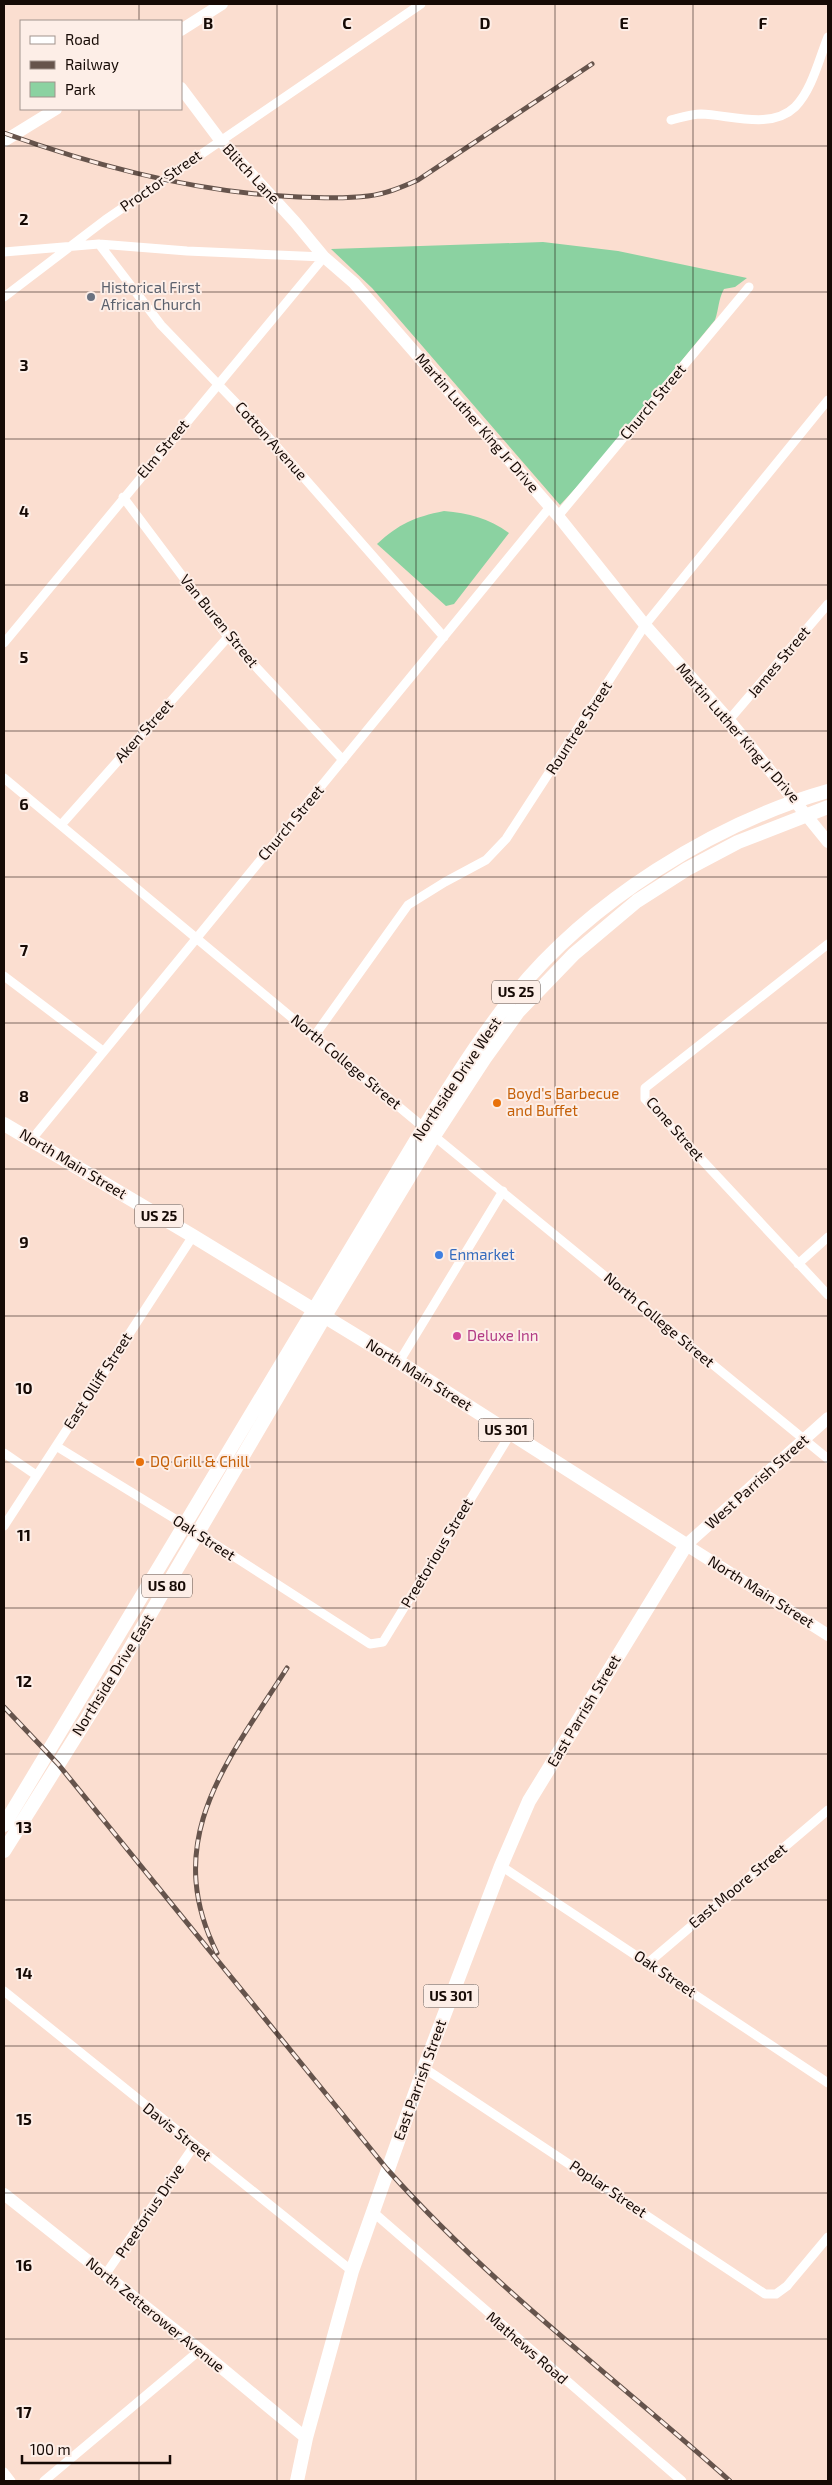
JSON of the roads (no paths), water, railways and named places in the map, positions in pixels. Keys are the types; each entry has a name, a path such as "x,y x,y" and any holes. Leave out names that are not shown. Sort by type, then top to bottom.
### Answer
{"main road":[{"name":"Northside Drive West","path":"319,1313 424,1127 476,1044 510,1001 571,936 620,896 668,863 742,823 796,800 828,791"},
{"name":"Northside Drive West","path":"319,1313 484,1058 518,1012 574,954 637,901 686,869 738,842 828,807"},
{"name":"North Main Street","path":"4,1124 194,1236 399,1362 686,1545"},
{"name":"Northside Drive East","path":"4,1825 185,1526 319,1313"},
{"name":"Northside Drive East","path":"4,1851 118,1669 198,1534 319,1313"},
{"name":"East Parrish Street","path":"296,2481 352,2271 424,2068 501,1866 529,1801 686,1545"}],"street":[{"path":"182,29 222,4"},
{"name":"Proctor Street","path":"4,297 70,246 220,140 421,4"},
{"path":"671,120 698,114 766,120 781,116 795,106 807,88 828,37"},
{"name":"Blitch Lane","path":"182,89 220,140 296,222 324,257"},
{"path":"4,141 54,110"},
{"path":"4,252 100,244 187,252 324,257"},
{"name":"Cotton Avenue","path":"100,244 161,325 263,431 444,637"},
{"name":"Elm Street","path":"4,643 123,497 324,257"},
{"name":"Martin Luther King Jr Drive","path":"324,257 354,284 554,512 645,625 729,720 808,814 828,842"},
{"name":"Church Street","path":"32,1139 196,936 444,637 749,287"},
{"name":"Rountree Street","path":"315,1035 408,905 486,860 506,839 645,625 828,400"},
{"name":"Van Buren Street","path":"123,497 228,636 343,760"},
{"name":"James Street","path":"729,720 828,604"},
{"name":"Aken Street","path":"60,825 228,636"},
{"name":"North College Street","path":"4,778 434,1136 828,1458"},
{"name":"Cone Street","path":"828,944 645,1088 645,1099 828,1295"},
{"path":"4,976 103,1051"},
{"path":"399,1362 503,1191"},
{"name":"East Olliff Street","path":"4,1526 194,1236"},
{"path":"798,1264 828,1237"},
{"name":"West Parrish Street","path":"686,1545 828,1418"},
{"name":"Preetorious Street","path":"351,1633 370,1644 383,1642 511,1433"},
{"name":"Oak Street","path":"56,1446 198,1534 351,1633"},
{"path":"4,1453 36,1475"},
{"name":"North Main Street","path":"686,1545 828,1635"},
{"name":"East Moore Street","path":"648,1963 828,1810"},
{"name":"Oak Street","path":"501,1866 828,2083"},
{"name":"Davis Street","path":"4,1990 194,2146 352,2271"},
{"name":"Poplar Street","path":"424,2068 765,2294 776,2294 792,2280 828,2237"},
{"name":"Preetorius Drive","path":"105,2275 194,2146"},
{"name":"North Zetterower Avenue","path":"4,2194 200,2350 306,2438"},
{"name":"Mathews Road","path":"373,2212 682,2481"},
{"path":"44,2481 200,2350"},
{"path":"4,2472 11,2481"}],"railway":[{"path":"4,133 76,157 186,184 224,190 299,197 342,198 368,196 388,192 418,180 592,64"},
{"path":"217,1953 201,1912 196,1873 199,1837 208,1803 224,1769 287,1668"},
{"path":"4,1707 58,1764 387,2169 510,2292 730,2481"}],"place":[{"name":"Historical First African Church","path":"91,297"},
{"name":"Boyd's Barbecue and Buffet","path":"497,1103"},
{"name":"Enmarket","path":"439,1255"},
{"name":"Deluxe Inn","path":"457,1336"},
{"name":"DQ Grill & Chill","path":"140,1462"}]}
